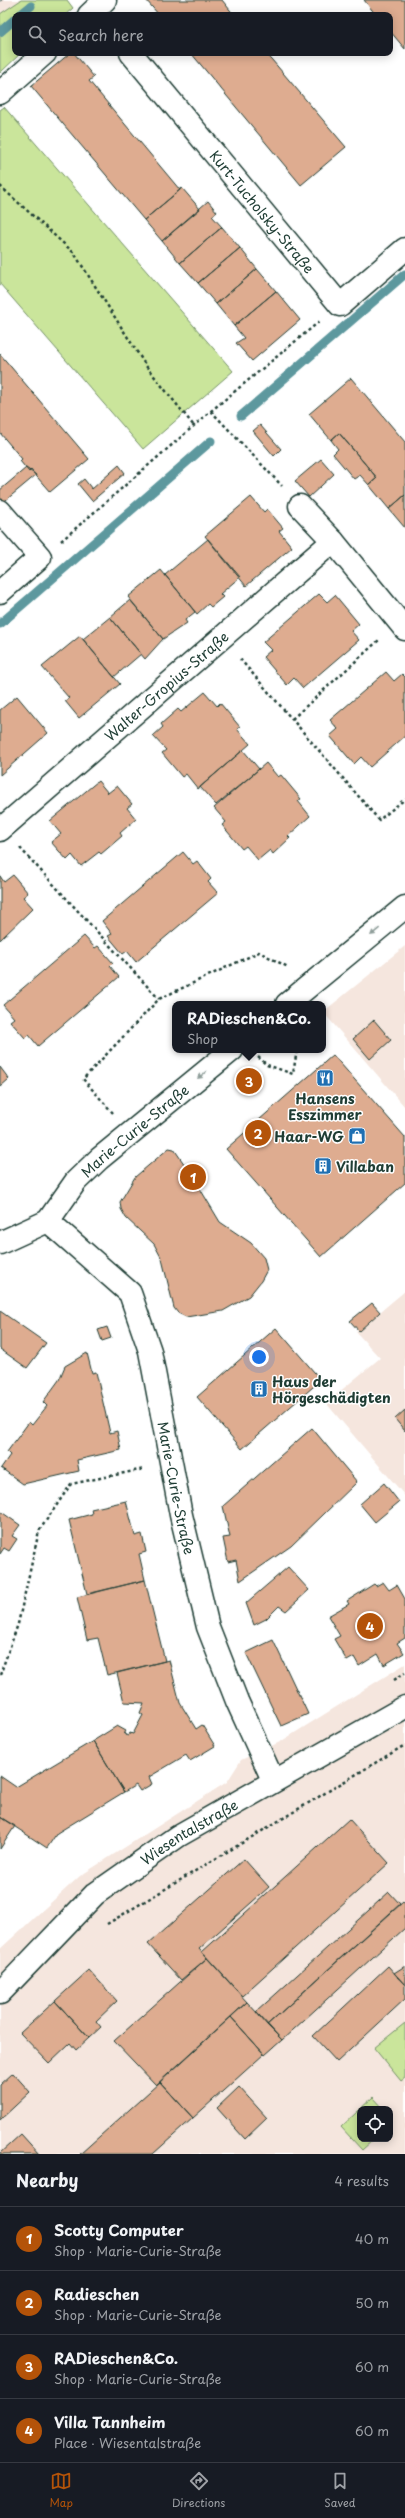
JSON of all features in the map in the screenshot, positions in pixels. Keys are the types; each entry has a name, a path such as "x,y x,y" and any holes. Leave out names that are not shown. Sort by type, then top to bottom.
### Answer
{"street":[{"path":"0,93 42,56"},
{"name":"Kurt-Tucholsky-Straße","path":"133,56 340,305"},
{"path":"340,305 405,249"},
{"path":"300,506 333,541 402,626"},
{"path":"0,511 40,557 0,592"},
{"name":"Walter-Gropius-Straße","path":"1,830 333,541"},
{"path":"291,1001 405,907"},
{"name":"Marie-Curie-Straße","path":"228,1053 99,1159 76,1181 48,1221 130,1293 150,1351 181,1515 208,1627 237,1701 273,1780"},
{"path":"0,1243 48,1221"},
{"name":"Wiesentalstraße","path":"0,1993 95,1894 178,1836 273,1780 351,1739 405,1706"}],"path":[{"path":"0,186 74,253 146,366 194,426"},
{"path":"40,557 71,533 211,411 340,305"},
{"path":"211,411 300,506"},
{"path":"292,719 402,626"},
{"path":"221,637 379,820 405,799"},
{"path":"1,830 159,999"},
{"path":"113,1114 83,1079 159,999 259,952 293,970"},
{"path":"256,1055 267,1066 293,1074 296,1053"},
{"path":"0,1675 18,1624 39,1531 71,1484 172,1462"},
{"path":"102,1926 405,1745"}],"shaded area":[{"path":"0,0 21,0 0,14"},
{"path":"405,946 405,1107 326,1015 326,1010"},
{"path":"405,1291 405,1496 326,1403 380,1358 356,1332"},
{"path":"405,1664 405,2154 0,2154 0,1949 80,1876 227,1782 241,1760 280,1742"}],"green space":[{"path":"21,0 67,0 73,8 68,12 12,12 12,56 18,56 0,73 0,14"},
{"path":"4,107 233,371 143,449 0,284 0,110"},
{"path":"405,2023 405,2078 401,2081 374,2048"},
{"path":"373,2097 381,2106 363,2106"},
{"path":"357,2112 357,2142 371,2142 362,2150 341,2127"}],"building":[{"path":"146,0 222,0 232,12 156,12"},
{"path":"364,0 405,0 405,49 393,35 393,12 374,12"},
{"path":"66,56 76,56 94,77 89,81 180,190 144,220 31,86"},
{"path":"194,56 269,56 346,147 301,185"},
{"path":"182,188 200,209 162,241 144,220"},
{"path":"208,201 217,212 212,216 222,227 180,263 162,241"},
{"path":"222,227 240,248 198,283 180,263"},
{"path":"240,248 257,269 216,304 198,283"},
{"path":"257,269 276,291 234,326 216,304"},
{"path":"276,291 300,320 252,361 236,343 244,338 234,326"},
{"path":"0,354 89,459 50,492 31,470 29,472 20,461 22,459 0,433"},
{"path":"351,378 405,442 405,495 389,509 369,485 377,478 339,433 331,440 309,414"},
{"path":"260,425 281,449 274,456 253,431"},
{"path":"339,433 377,478 369,485 360,475 354,479 333,454 338,449 331,440"},
{"path":"321,459 334,474 309,497 295,481"},
{"path":"119,465 125,473 92,501 78,484 84,479 92,489"},
{"path":"26,468 36,475 0,505 0,490"},
{"path":"405,495 405,528 389,509"},
{"path":"251,497 264,512 267,509 283,528 279,531 292,547 246,586 205,536"},
{"path":"208,539 240,577 220,594 223,597 211,607 208,604 197,614 165,575"},
{"path":"161,570 195,612 185,620 187,623 163,639 128,597"},
{"path":"319,594 327,602 335,595 359,624 351,631 359,640 303,688 294,678 287,685 263,657 271,650 263,642"},
{"path":"130,600 163,639 145,659 110,617"},
{"path":"110,617 141,654 114,677 83,639"},
{"path":"80,636 120,684 79,718 65,701 69,698 42,667"},
{"path":"386,672 394,681 402,674 405,677 405,736 370,767 361,757 354,764 330,736 338,729 330,720"},
{"path":"205,692 217,706 220,703 240,727 237,729 250,744 198,789 186,774 182,777 162,753 166,750 153,736 163,727 161,724 178,709 181,712"},
{"path":"17,696 48,733 0,775 0,710"},
{"path":"243,750 259,769 216,805 200,787"},
{"path":"266,763 278,777 281,775 301,799 298,801 310,816 288,836 290,838 273,854 270,850 258,860 246,846 242,849 222,825 226,822 214,808"},
{"path":"98,781 108,793 117,786 132,804 127,808 136,819 120,833 122,836 101,854 99,852 81,866 72,855 67,860 51,842 61,834 50,821"},
{"path":"183,852 193,864 197,861 211,879 208,882 218,893 136,962 127,951 123,954 108,936 112,934 102,921"},
{"path":"13,875 28,893 23,897 33,908 0,940 0,876 4,882"},
{"path":"84,936 95,948 98,946 113,963 110,966 119,977 38,1046 29,1035 25,1038 10,1021 14,1018 3,1005"},
{"path":"374,1020 391,1040 370,1059 353,1039"},
{"name":"Villaban","path":"333,1055 405,1137 405,1183 321,1257 226,1149"},
{"path":"0,1067 9,1079 0,1087"},
{"path":"169,1148 174,1149 220,1222 251,1243 264,1258 267,1270 261,1281 249,1296 223,1311 186,1317 178,1313 174,1308 162,1259 154,1244 126,1218 121,1209 120,1202 135,1177"},
{"path":"372,1303 380,1312 359,1331 350,1321"},
{"path":"0,1311 46,1343 27,1368 0,1349"},
{"path":"107,1327 111,1338 102,1341 98,1330"},
{"name":"Haus der Hörgeschädigten","path":"276,1328 321,1380 242,1449 197,1397"},
{"path":"87,1353 92,1373 96,1372 110,1433 117,1431 121,1450 77,1460 79,1471 23,1484 1,1468 10,1455 7,1452 29,1422 32,1425 47,1406 43,1402 59,1380 65,1366"},
{"path":"405,1410 405,1431 395,1419"},
{"path":"312,1428 357,1482 291,1546 240,1581 236,1560 228,1562 223,1538 230,1537 223,1506"},
{"path":"384,1483 399,1502 375,1522 360,1504"},
{"path":"126,1501 135,1536 142,1534 146,1552 139,1554 145,1580 87,1594 69,1520 92,1514 91,1509"},
{"path":"0,1511 20,1525 12,1536 17,1539 9,1551 4,1548 0,1554"},
{"path":"288,1567 309,1590 286,1611 279,1606 266,1619 254,1625 246,1603"},
{"path":"145,1580 165,1661 107,1675 98,1638 87,1640 77,1597"},
{"path":"383,1582 389,1590 397,1585 405,1599 405,1638 397,1643 404,1653 384,1665 378,1654 359,1666 354,1657 347,1661 334,1639 340,1636 328,1616 349,1604 347,1601 374,1584 376,1586"},
{"path":"273,1640 308,1714 281,1726 246,1653"},
{"path":"169,1660 180,1703 196,1729 202,1725 215,1746 190,1761 186,1755 149,1777 152,1784 140,1791 136,1785 124,1792 93,1741 117,1726 126,1731 124,1734 128,1736 130,1733 133,1734 143,1715 140,1713 144,1703 124,1702 117,1673"},
{"path":"93,1741 124,1792 57,1833 47,1848 0,1817 0,1776 16,1787"},
{"path":"0,1817 15,1826 0,1849"},
{"path":"349,1819 389,1863 242,1996 202,1952"},
{"path":"244,1859 269,1887 199,1949 207,1958 181,1980 148,1944"},
{"path":"389,1892 400,1904 267,2025 256,2012"},
{"path":"403,1902 405,1904 405,1928 282,2040 267,2025"},
{"path":"207,1958 247,2002 156,2085 114,2041"},
{"path":"388,1966 405,1985 405,1999 337,2062 313,2036"},
{"path":"405,1966 405,1985 394,1973"},
{"path":"89,1970 117,2001 96,2021 101,2027 89,2038 55,2001"},
{"path":"55,2001 89,2038 76,2050 70,2043 49,2063 20,2033"},
{"path":"247,2002 282,2040 265,2055 231,2017"},
{"path":"231,2017 264,2054 193,2118 160,2082"},
{"path":"13,2073 30,2092 0,2120 0,2085"},
{"path":"160,2082 193,2118 153,2154 80,2154"},
{"path":"239,2087 267,2118 245,2139 217,2108"},
{"path":"21,2134 39,2154 0,2154 0,2153"}],"waterway":[{"path":"24,12 31,6"},
{"path":"0,32 12,22"},
{"path":"241,416 405,274"},
{"path":"0,624 211,441"}],"place":[{"name":"Hansens Esszimmer","path":"325,1078"},
{"name":"RADieschen&Co.","path":"249,1081"},
{"name":"Radieschen","path":"258,1133"},
{"name":"Haar-WG","path":"357,1136"},
{"name":"Villaban","path":"323,1166"},
{"name":"Scotty Computer","path":"193,1177"},
{"name":"Haus der Hörgeschädigten","path":"259,1389"},
{"name":"Villa Tannheim","path":"370,1626"}]}
